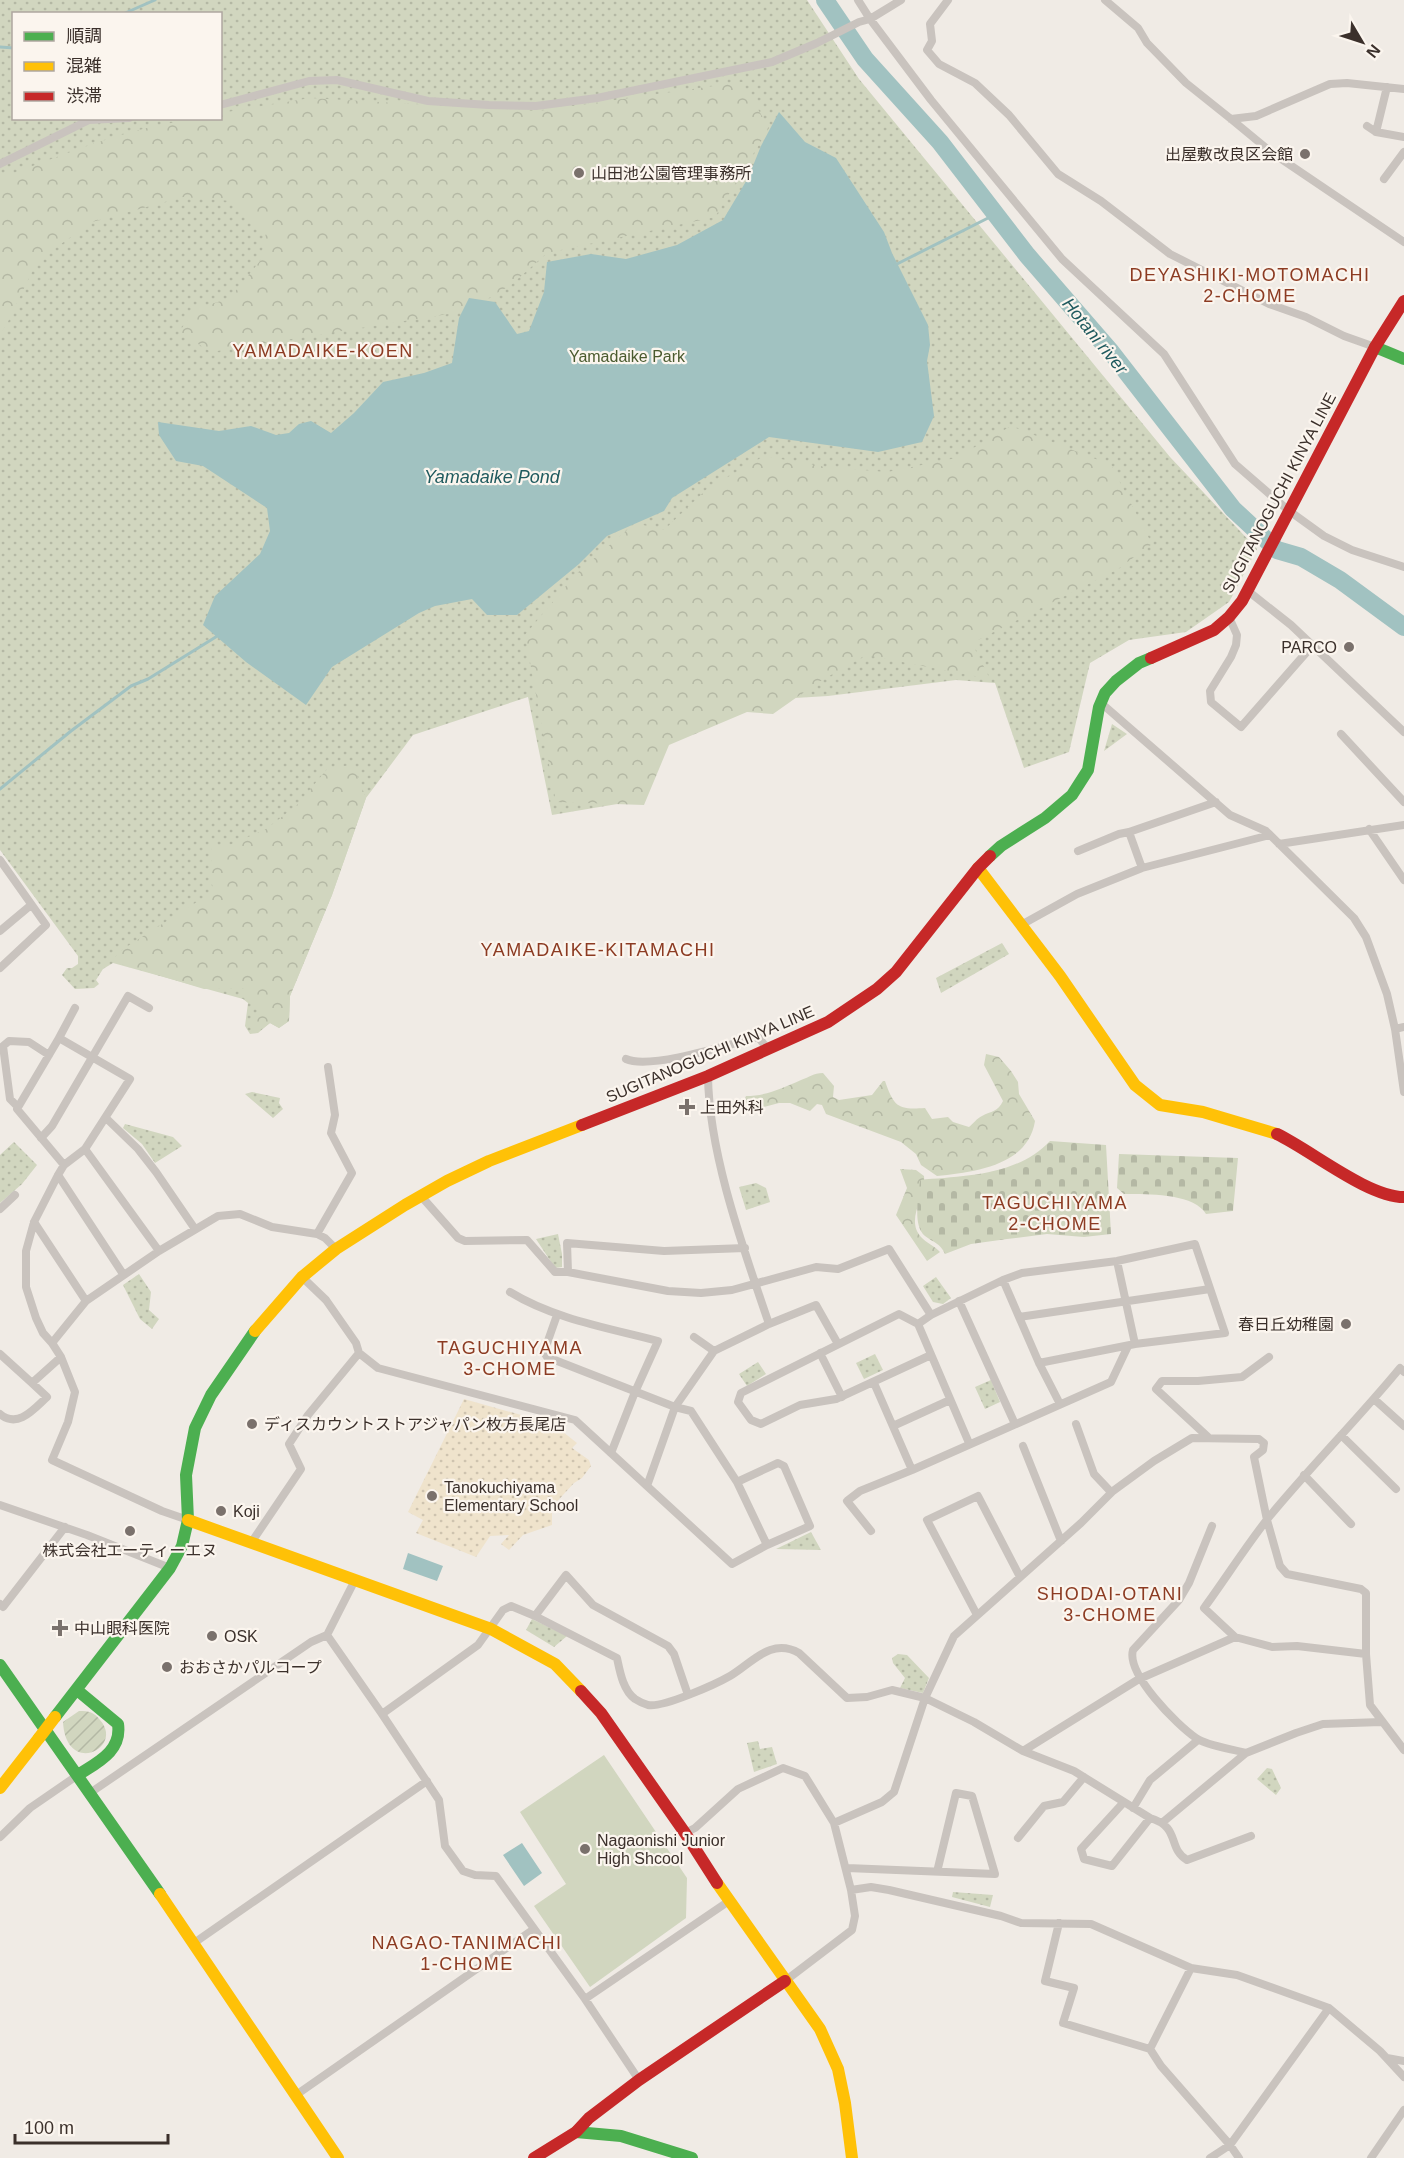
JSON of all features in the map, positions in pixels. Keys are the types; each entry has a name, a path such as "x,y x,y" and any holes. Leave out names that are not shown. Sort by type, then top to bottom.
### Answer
{"street":[{"path":"858,0 870,19 971,150 1062,259 1164,354 1235,464 1285,515 1338,544 1404,567"},
{"path":"222,104 309,81 337,80 428,100 536,106 597,99 772,62 870,19 901,0"},
{"path":"948,0 930,24 932,41 927,50 939,64 975,84 1009,115 1058,174 1101,201 1170,254 1269,304 1306,316 1344,336 1404,359"},
{"path":"1105,0 1138,28 1147,43 1186,83 1271,152 1404,242"},
{"path":"1231,119 1256,116 1330,84 1347,83 1404,89"},
{"path":"1376,132 1387,87"},
{"path":"0,164 89,120"},
{"path":"1367,126 1376,132 1404,137"},
{"path":"1384,179 1404,152"},
{"path":"1381,166 1390,171"},
{"name":"SUGITANOGUCHI KINYA LINE","path":"0,1788 170,1568 182,1546 188,1520 186,1475 195,1428 211,1395 249,1338 302,1277 336,1249 421,1196 489,1161 708,1076 828,1022 878,989 896,972 978,868 1001,846 1045,818 1072,795 1088,770 1101,703 1105,693 1116,681 1139,663 1214,630 1229,617 1250,587 1285,515 1375,347 1404,301"},
{"path":"1250,587 1404,732"},
{"path":"1229,617 1237,634 1236,645 1210,691 1211,702 1241,727 1312,646"},
{"path":"1101,703 1230,815 1266,831 1354,918 1366,937 1400,1028 1404,1092"},
{"path":"1341,734 1404,802"},
{"path":"1078,851 1119,834 1216,802"},
{"path":"1279,844 1404,825"},
{"path":"1369,829 1404,880"},
{"path":"1130,832 1142,868"},
{"path":"1022,925 1077,894 1142,868 1270,835"},
{"path":"0,860 3,870 46,925 0,968"},
{"path":"978,868 1060,976 1135,1085 1160,1105 1203,1112 1273,1132 1372,1191 1404,1197"},
{"path":"0,931 31,905"},
{"path":"41,1138 52,1126 128,996 149,1008"},
{"path":"18,1107 75,1008"},
{"path":"626,1059 634,1063 665,1060 758,1037 767,1048"},
{"path":"59,1038 130,1078 85,1149 64,1165 33,1222 26,1251 26,1287 39,1326 61,1357 75,1392 68,1422 52,1460 162,1511 491,1629 555,1664 601,1713 685,1833 729,1902 820,2029 838,2069 852,2158"},
{"path":"49,1055 29,1042 9,1041 3,1046 10,1099 64,1165"},
{"path":"317,1234 352,1173 331,1133 335,1115 328,1067"},
{"path":"708,1076 712,1120 729,1200 769,1324"},
{"path":"106,1118 138,1149 195,1229"},
{"path":"85,1149 159,1251"},
{"path":"58,1175 123,1274"},
{"path":"0,1209 15,1195"},
{"path":"421,1196 458,1238 465,1241 527,1240 555,1272 568,1272 668,1291 701,1293 732,1290 816,1267 838,1269 889,1249 931,1315"},
{"path":"52,1343 86,1301 123,1274 218,1216 240,1214 272,1227 317,1234 325,1238 336,1249"},
{"path":"33,1222 86,1301"},
{"path":"568,1272 567,1243 664,1251 745,1248"},
{"path":"918,1324 959,1301 1022,1273 1116,1261 1196,1244 1225,1333 1131,1345 1039,1363"},
{"path":"871,1531 847,1501 860,1491 1111,1382 1131,1345 1126,1302 1116,1261"},
{"path":"302,1277 326,1300 356,1343 359,1353 378,1368 575,1420 732,1564 810,1526 784,1466 778,1463 737,1482"},
{"path":"1003,1280 1039,1363 1060,1404"},
{"path":"1019,1317 1210,1289"},
{"path":"510,1292 526,1302 557,1315 658,1341 611,1454"},
{"path":"959,1301 1015,1424"},
{"path":"646,1486 675,1407 714,1351 769,1324 816,1305 838,1344"},
{"path":"931,1355 842,1397 800,1405 761,1424 751,1420 738,1402 741,1393 899,1314 918,1324 969,1443"},
{"path":"557,1315 544,1352 547,1358 691,1411 737,1482 767,1545"},
{"path":"694,1337 714,1351"},
{"path":"0,1353 47,1397 26,1416 14,1420 4,1418 0,1413"},
{"path":"251,1543 301,1469 289,1444 308,1415 359,1353"},
{"path":"820,1353 842,1397"},
{"path":"32,1383 61,1357"},
{"path":"1208,1437 1156,1389 1162,1381 1242,1377 1269,1357"},
{"path":"1366,1654 1297,1646 1272,1647 1235,1637 1204,1608 1267,1520 1304,1475 1400,1368 1404,1372"},
{"path":"874,1383 912,1470"},
{"path":"1374,1399 1404,1426"},
{"path":"892,1426 950,1400"},
{"path":"1076,1424 1094,1474 1111,1492"},
{"path":"1341,1435 1396,1489"},
{"path":"834,1823 882,1802 894,1792 925,1698 954,1636 1061,1541 1111,1492 1154,1461 1192,1438 1259,1439 1263,1443 1263,1450 1254,1457 1267,1520 1280,1566 1287,1574 1361,1589 1366,1593 1366,1654 1370,1706 1404,1750"},
{"path":"1023,1446 1061,1541"},
{"path":"1304,1475 1351,1524"},
{"path":"977,1615 927,1520 978,1496 1020,1577"},
{"path":"0,1505 65,1527 170,1568"},
{"path":"1212,1526 1189,1584 1179,1600 1133,1650 1132,1654 1139,1679 1160,1704 1198,1740 1246,1753"},
{"path":"1,1607 65,1527"},
{"path":"535,1616 567,1575 592,1605 668,1646 674,1654 688,1695"},
{"path":"90,1793 311,1642 327,1635 355,1580"},
{"path":"382,1714 478,1645 503,1610 511,1606 617,1658 623,1683 634,1699 650,1706 688,1695 730,1676 758,1654 780,1648 792,1650 799,1653 847,1698 867,1697 892,1690 925,1698 974,1722 1023,1751 1074,1771 1150,1818 1162,1822 1171,1832 1180,1856 1187,1860 1251,1836"},
{"path":"327,1635 439,1800 445,1846 463,1871 475,1875 496,1876 585,1999 639,2080"},
{"path":"1023,1751 1139,1679 1235,1637"},
{"path":"0,1665 194,1943 338,2158"},
{"path":"0,1838 30,1808 116,1747 120,1732 118,1724 76,1690"},
{"path":"1162,1822 1246,1753 1323,1724 1381,1722"},
{"path":"1133,1808 1150,1780 1198,1740"},
{"path":"534,2158 576,2132 589,2118 639,2080 785,1981 852,1930 855,1916 851,1890 834,1823 805,1776 783,1768 738,1789 695,1828 685,1833"},
{"path":"1018,1838 1044,1806 1063,1802 1084,1777"},
{"path":"194,1943 428,1781"},
{"path":"847,1868 937,1872 994,1874 972,1796 957,1793 937,1872"},
{"path":"1124,1802 1081,1849 1084,1859 1112,1866 1150,1818"},
{"path":"851,1890 871,1887 1001,1916 1021,1923 1091,1924 1191,1968 1237,1975 1329,2008 1404,2077"},
{"path":"585,1999 729,1902"},
{"path":"1059,1923 1045,1981 1074,1988 1063,2023 1150,2049 1161,2066 1239,2158"},
{"path":"296,2095 534,1929"},
{"path":"1150,2049 1191,1968"},
{"path":"1210,2158 1230,2145 1329,2008"},
{"path":"1386,2058 1404,2061"},
{"path":"1371,2158 1404,2110"},
{"path":"576,2132 594,2131 617,2135 692,2158"}],"green space":[{"name":"Yamadaike Park","path":"0,0 807,0 859,79 1170,457 1257,549 1229,602 1186,632 1129,640 1090,663 1069,752 1024,768 995,683 956,680 828,696 746,701 662,740 641,800 552,815 528,697 413,735 366,798 332,895 290,996 289,1021 279,1028 270,1023 258,1033 250,1034 245,1026 248,1003 243,999 113,963 103,969 96,980 99,984 94,988 75,989 62,975 67,968 78,964 78,956 0,850"},
{"path":"742,82 769,128 715,217 547,253 511,285 467,311 211,352 179,332 196,308 229,299 260,261 266,233 231,201 183,197 92,222 37,261 6,326 0,333 0,178 81,148 136,131 192,120 222,120 222,113 310,98 538,111"},
{"path":"1011,426 1111,465 1152,544 1118,569 972,643 990,679 866,655 817,683 773,714 747,712 669,745 644,805 556,802 525,635 575,575 635,523 664,530 707,489 764,456 826,467 887,472 956,458"},
{"path":"1112,724 1127,734 1104,751"},
{"path":"353,765 366,798 332,895 290,996 289,1021 279,1028 270,1023 256,1033 252,1023 259,1010 243,988 204,989 111,961 123,949 214,891 208,871 212,859 211,846 225,847 266,829 296,806 328,768"},
{"path":"1002,943 1009,954 941,993 936,978"},
{"path":"986,1054 999,1057 1011,1071 1018,1082 1019,1094 1035,1121 1030,1136 1022,1148 1011,1157 997,1164 967,1172 937,1176 921,1165 916,1154 901,1142 826,1114 822,1105 817,1104 810,1111 790,1103 779,1103 756,1109 751,1103 743,1102 746,1096 781,1089 814,1074 823,1073 834,1086 833,1097 839,1100 872,1095 885,1081 891,1096 898,1105 925,1108 932,1119 948,1117 953,1122 969,1127 980,1117 997,1109 1003,1101 984,1065"},
{"path":"252,1092 280,1098 279,1103 283,1109 273,1118 245,1094"},
{"path":"125,1124 173,1137 182,1146 155,1163 142,1144 123,1128"},
{"path":"1050,1141 1106,1145 1111,1234 1084,1237 1047,1234 971,1244 945,1254 939,1245 921,1231 917,1218 920,1180 972,1175 1006,1168 1037,1153"},
{"path":"14,1142 37,1165 22,1184 0,1203 0,1155"},
{"path":"1119,1154 1238,1158 1233,1211 1206,1214 1200,1207 1181,1198 1124,1194 1117,1188"},
{"path":"900,1169 916,1170 924,1176 915,1223 921,1237 940,1252 927,1261 896,1215 907,1188"},
{"path":"756,1183 766,1188 770,1202 746,1210 739,1187"},
{"path":"558,1234 562,1267 555,1268 536,1239"},
{"path":"139,1274 151,1292 149,1310 159,1319 152,1329 140,1319 123,1285"},
{"path":"936,1277 951,1298 943,1304 933,1302 923,1286"},
{"path":"875,1354 883,1370 864,1379 856,1363"},
{"path":"758,1362 766,1374 747,1386 739,1374"},
{"path":"991,1380 1000,1402 985,1409 975,1387"},
{"path":"811,1532 821,1550 776,1549"},
{"path":"532,1619 567,1636 554,1647 526,1630"},
{"path":"898,1654 907,1655 929,1678 923,1693 900,1688 905,1678 893,1663 892,1658"},
{"path":"79,1711 96,1715 106,1730 105,1740 92,1752 83,1753 74,1749 66,1739 63,1722"},
{"path":"758,1741 760,1749 772,1747 777,1764 754,1772 747,1743"},
{"path":"604,1755 687,1878 686,1918 590,1987 534,1906 566,1884 520,1812"},
{"path":"1267,1768 1272,1769 1281,1788 1276,1795 1257,1779"},
{"path":"953,1892 993,1895 990,1907 952,1897"}],"sand":[{"path":"464,1399 553,1424 577,1443 572,1448 589,1460 591,1466 552,1507 552,1525 523,1535 509,1550 501,1544 509,1535 490,1536 476,1557 416,1533 423,1520 408,1512"}],"water":[{"name":"Yamadaike Pond","path":"779,112 805,142 836,158 884,232 928,325 930,345 927,361 934,416 922,442 878,452 769,437 672,498 664,511 607,536 579,564 517,615 487,615 472,599 435,606 419,613 332,667 306,705 246,662 203,625 215,596 260,554 270,531 267,508 203,466 176,461 159,435 158,422 219,431 251,426 276,435 289,433 299,424 311,421 331,433 354,413 383,382 424,373 452,363 459,318 469,298 495,302 517,334 529,331 544,292 547,262 591,254 626,259 677,245 723,220 748,178 761,146"},
{"path":"408,1553 443,1566 437,1581 403,1569"},
{"path":"522,1843 542,1873 524,1886 503,1855"}],"waterway":[{"path":"128,12 155,0"},
{"name":"Hotani river","path":"825,0 865,59 940,142 1027,255 1111,352 1233,509 1277,550 1301,557 1340,580 1404,627"},
{"path":"0,47 12,48"},
{"path":"895,265 996,214"},
{"path":"0,789 131,686 148,679 219,635"}],"traffic: fast":[{"path":"1375,347 1404,359"},
{"path":"990,856 1001,846 1045,818 1072,795 1088,770 1099,707 1105,693 1139,663 1151,658"},
{"path":"55,1717 170,1568 182,1546 188,1520 186,1475 195,1428 211,1395 255,1331"},
{"path":"0,1665 160,1894"},
{"path":"77,1690 118,1724 116,1742 112,1749 78,1775"},
{"path":"576,2132 621,2136 692,2158"}],"traffic: slow":[{"path":"978,868 1060,976 1135,1085 1160,1105 1203,1112 1277,1134"},
{"path":"255,1331 302,1277 336,1249 405,1205 489,1161 582,1125"},
{"path":"188,1520 491,1629 555,1664 581,1691"},
{"path":"39,1738 55,1717"},
{"path":"0,1788 39,1738"},
{"path":"717,1883 820,2029 838,2069 852,2158"},
{"path":"160,1894 338,2158"}],"traffic: jam":[{"path":"1151,658 1214,630 1242,601 1375,347 1404,301"},
{"path":"582,1125 708,1076 828,1022 877,989 896,972 990,856"},
{"path":"1277,1134 1357,1182 1374,1190 1404,1197"},
{"path":"581,1691 601,1713 717,1883"},
{"path":"534,2158 576,2132 589,2118 639,2080 785,1981"}],"place":[{"name":"出屋敷改良区会館","path":"1305,154"},
{"name":"山田池公園管理事務所","path":"579,173"},
{"name":"PARCO","path":"1349,647"},
{"name":"上田外科","path":"687,1107"},
{"name":"春日丘幼稚園","path":"1346,1324"},
{"name":"ディスカウントストアジャパン枚方長尾店","path":"252,1424"},
{"name":"Tanokuchiyama Elementary School","path":"432,1496"},
{"name":"Koji","path":"221,1511"},
{"name":"株式会社エーティーエヌ","path":"130,1531"},
{"name":"中山眼科医院","path":"60,1628"},
{"name":"OSK","path":"212,1636"},
{"name":"おおさかパルコープ","path":"167,1667"},
{"name":"Nagaonishi Junior High Shcool","path":"585,1849"}],"district":[{"name":"DEYASHIKI-MOTOMACHI 2-CHOME","path":"1250,285"},
{"name":"YAMADAIKE-KOEN","path":"323,351"},
{"name":"YAMADAIKE-KITAMACHI","path":"598,950"},
{"name":"TAGUCHIYAMA 2-CHOME","path":"1055,1213"},
{"name":"TAGUCHIYAMA 3-CHOME","path":"510,1358"},
{"name":"SHODAI-OTANI 3-CHOME","path":"1110,1604"},
{"name":"NAGAO-TANIMACHI 1-CHOME","path":"467,1953"}]}
